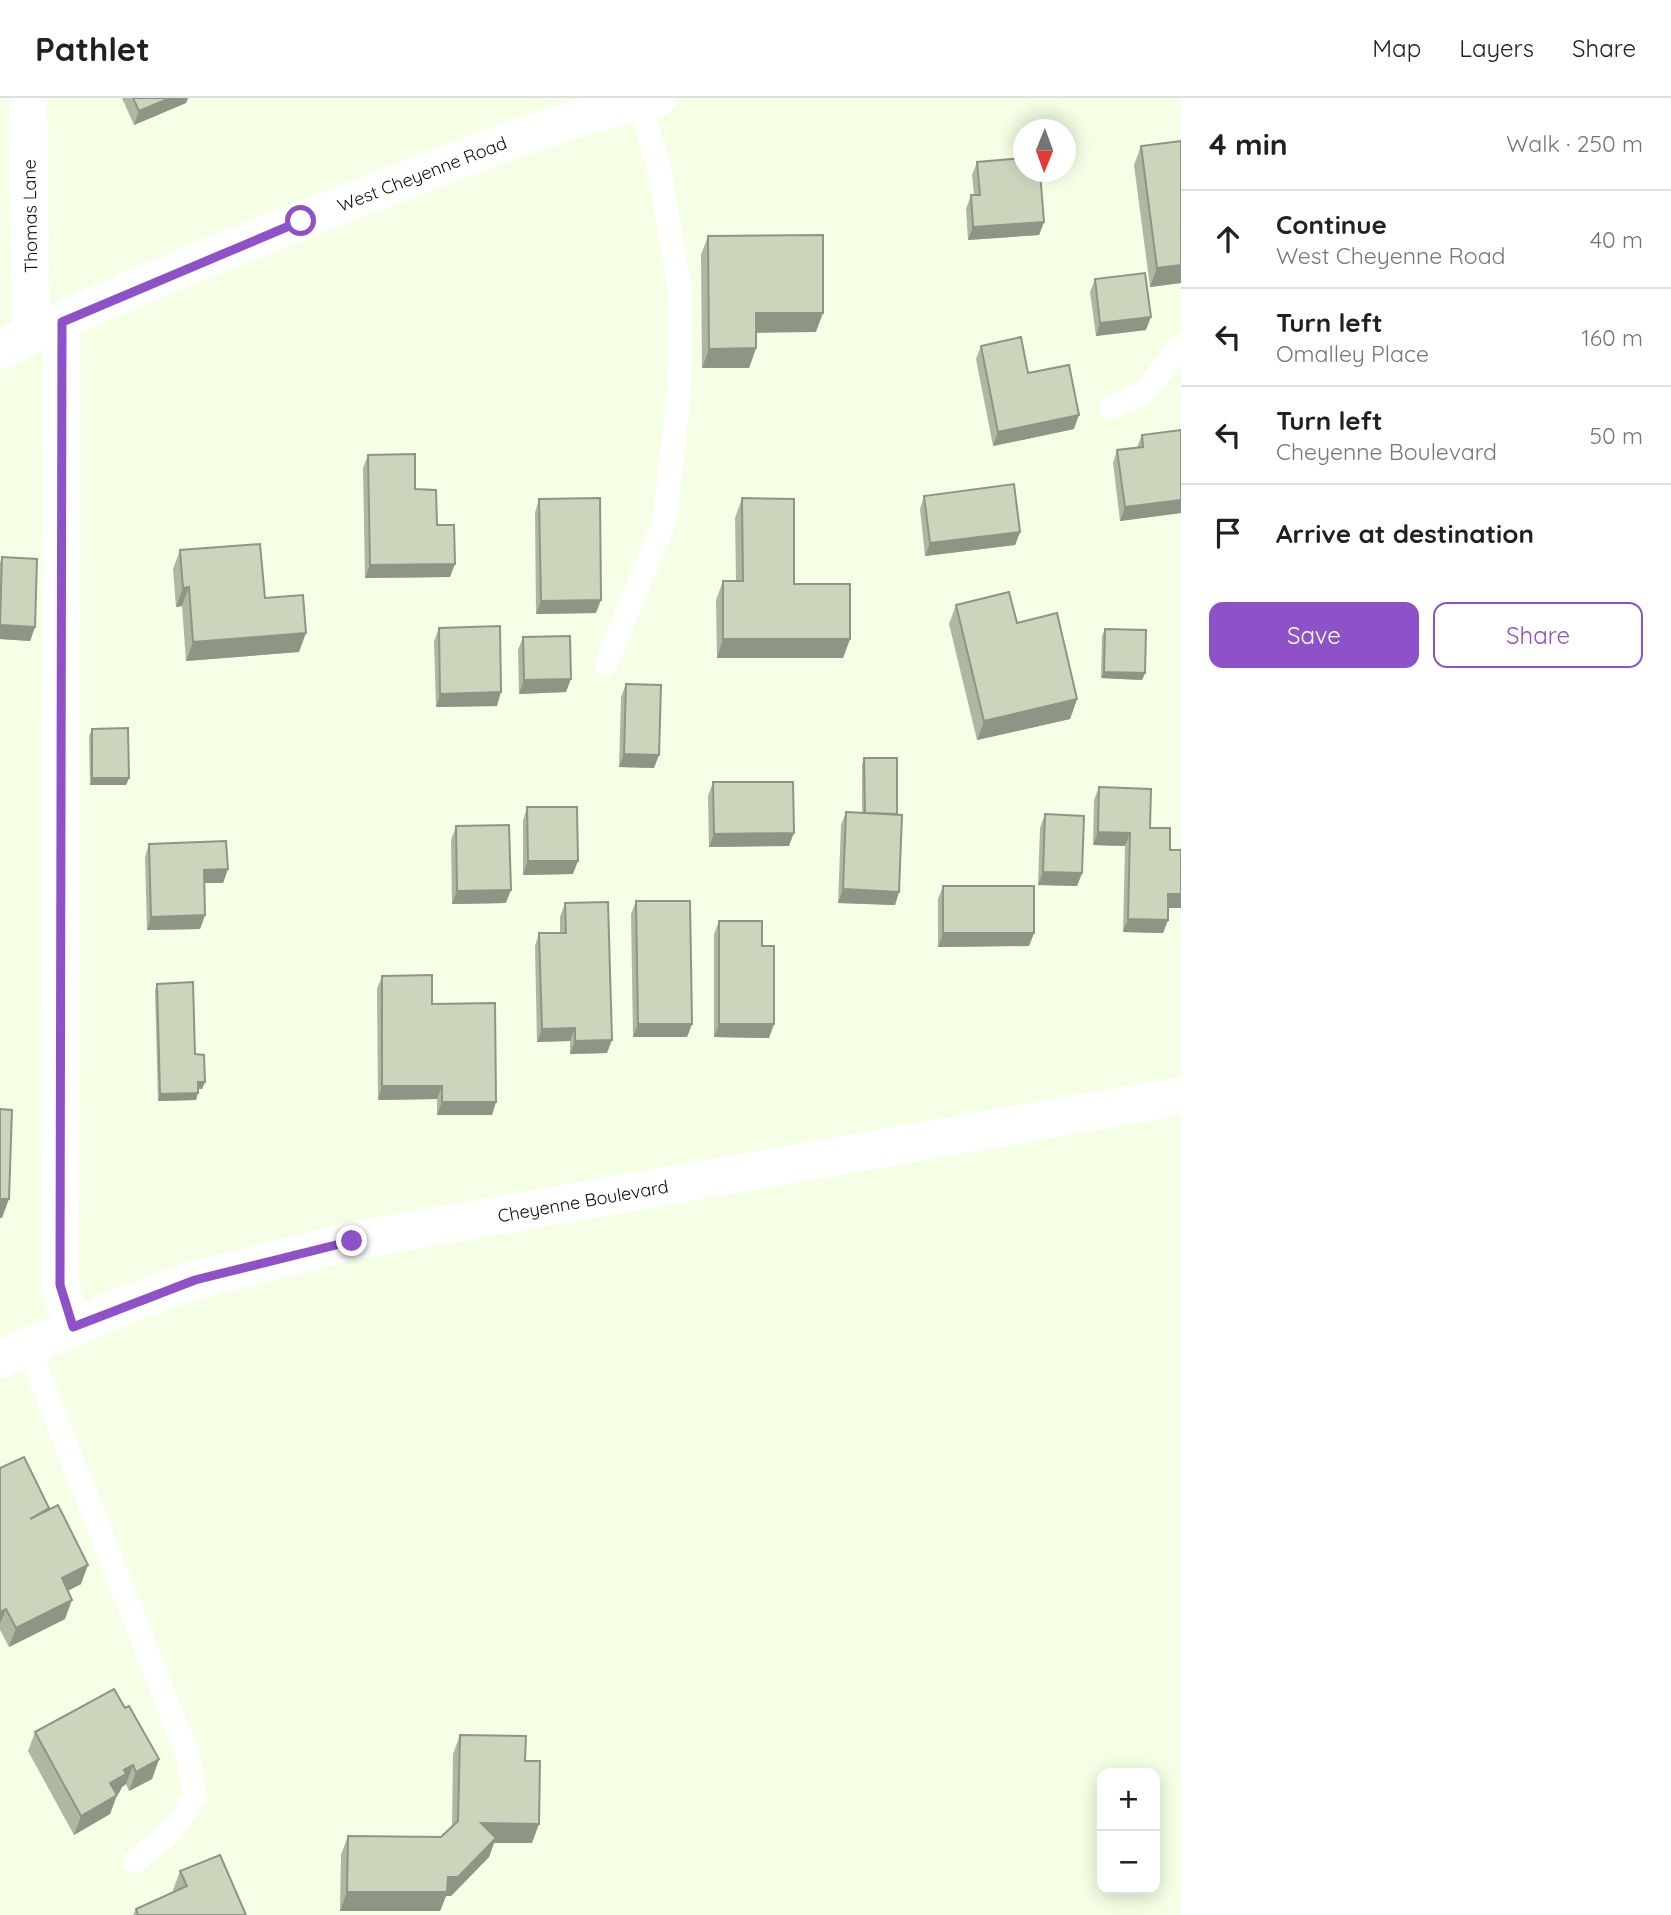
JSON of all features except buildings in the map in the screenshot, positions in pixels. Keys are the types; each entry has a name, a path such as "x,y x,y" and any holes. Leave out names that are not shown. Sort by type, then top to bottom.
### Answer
{"main road":[{"name":"Thomas Lane","path":"28,98 31,335 60,1285 73,1327"},
{"name":"West Cheyenne Road","path":"31,335 301,221 516,137 649,100"},
{"name":"Cheyenne Boulevard","path":"14,1353 195,1280 352,1241 1181,1096"}],"lane":[{"path":"606,664 664,520 679,392 680,291 649,100"},
{"path":"1111,407 1144,393 1181,346"},
{"path":"14,1353 188,1756 195,1796 173,1830 135,1861"}],"route":[{"path":"301,221 62,322 60,1285 73,1327 195,1280 352,1241"}]}
